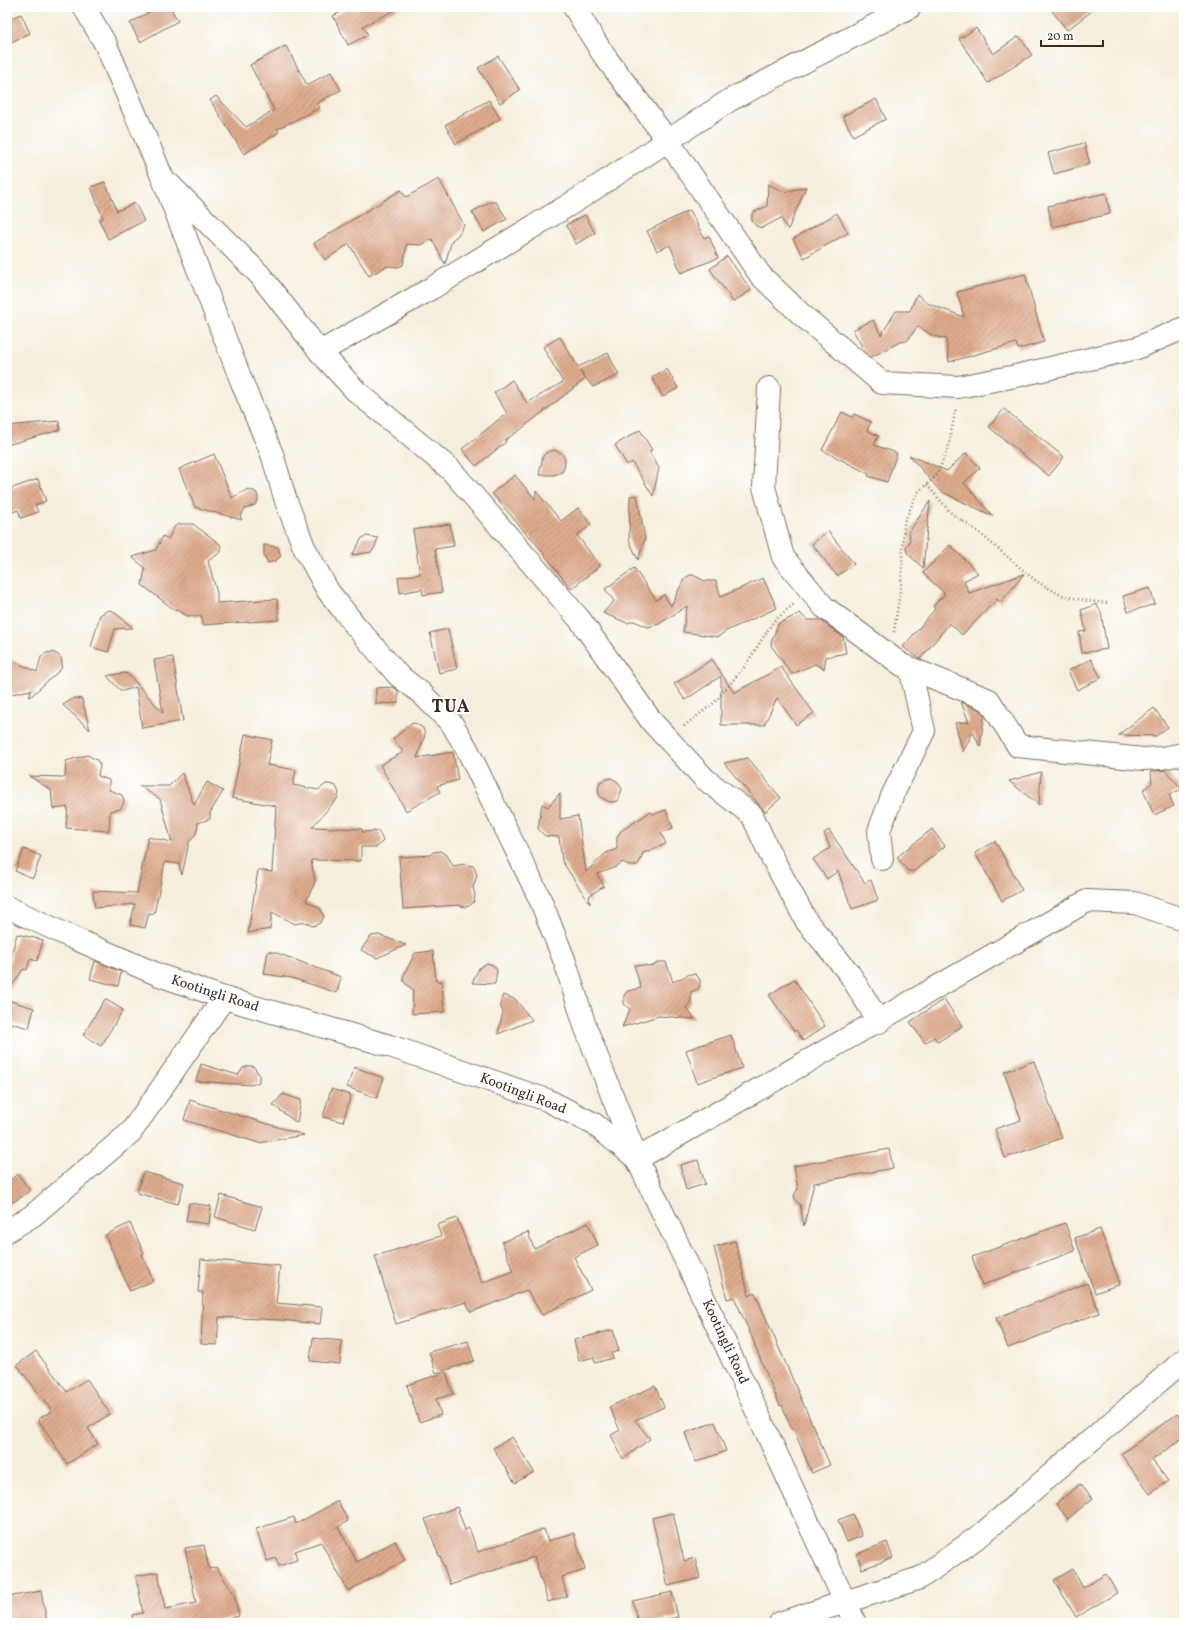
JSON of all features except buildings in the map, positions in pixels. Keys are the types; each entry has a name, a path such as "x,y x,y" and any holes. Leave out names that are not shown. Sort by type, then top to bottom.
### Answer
{"street":[{"path":"84,7 106,45 163,179 245,390 272,454 286,501 304,547 328,592 398,675 421,693 452,724 467,749 542,905 565,962 585,1026 637,1159 879,1022 1087,901 1135,903 1184,920"},
{"path":"574,7 603,54 668,141 761,276 819,330 882,383 958,387 1016,376 1137,348 1184,328"},
{"path":"320,352 432,288 584,196 730,100 910,7"},
{"path":"163,179 258,274 320,352 356,391 451,470 581,621 652,722 705,779 752,815 770,854 807,922 850,973 879,1022"},
{"path":"769,388 764,487 783,557 824,608 906,667 990,700 1018,746 1143,759 1162,758 1183,754"},
{"path":"882,859 879,831 893,794 924,731 906,667"},
{"name":"Kootingli Road","path":"7,907 71,937 159,975 224,998 390,1046 547,1100 594,1124 637,1159 718,1328 855,1623"},
{"path":"7,1230 32,1216 131,1132 224,998"},
{"path":"780,1623 920,1578 982,1534 1184,1360"}],"path":[{"path":"906,667 894,631 901,585 904,522 918,492 937,475 948,448 954,423 958,387"},
{"path":"926,485 952,514 976,530 1036,581 1061,595 1087,601 1107,603"},
{"path":"668,738 714,703 744,666 773,622 810,590"}],"district":[{"name":"TUA","path":"451,707"}]}
